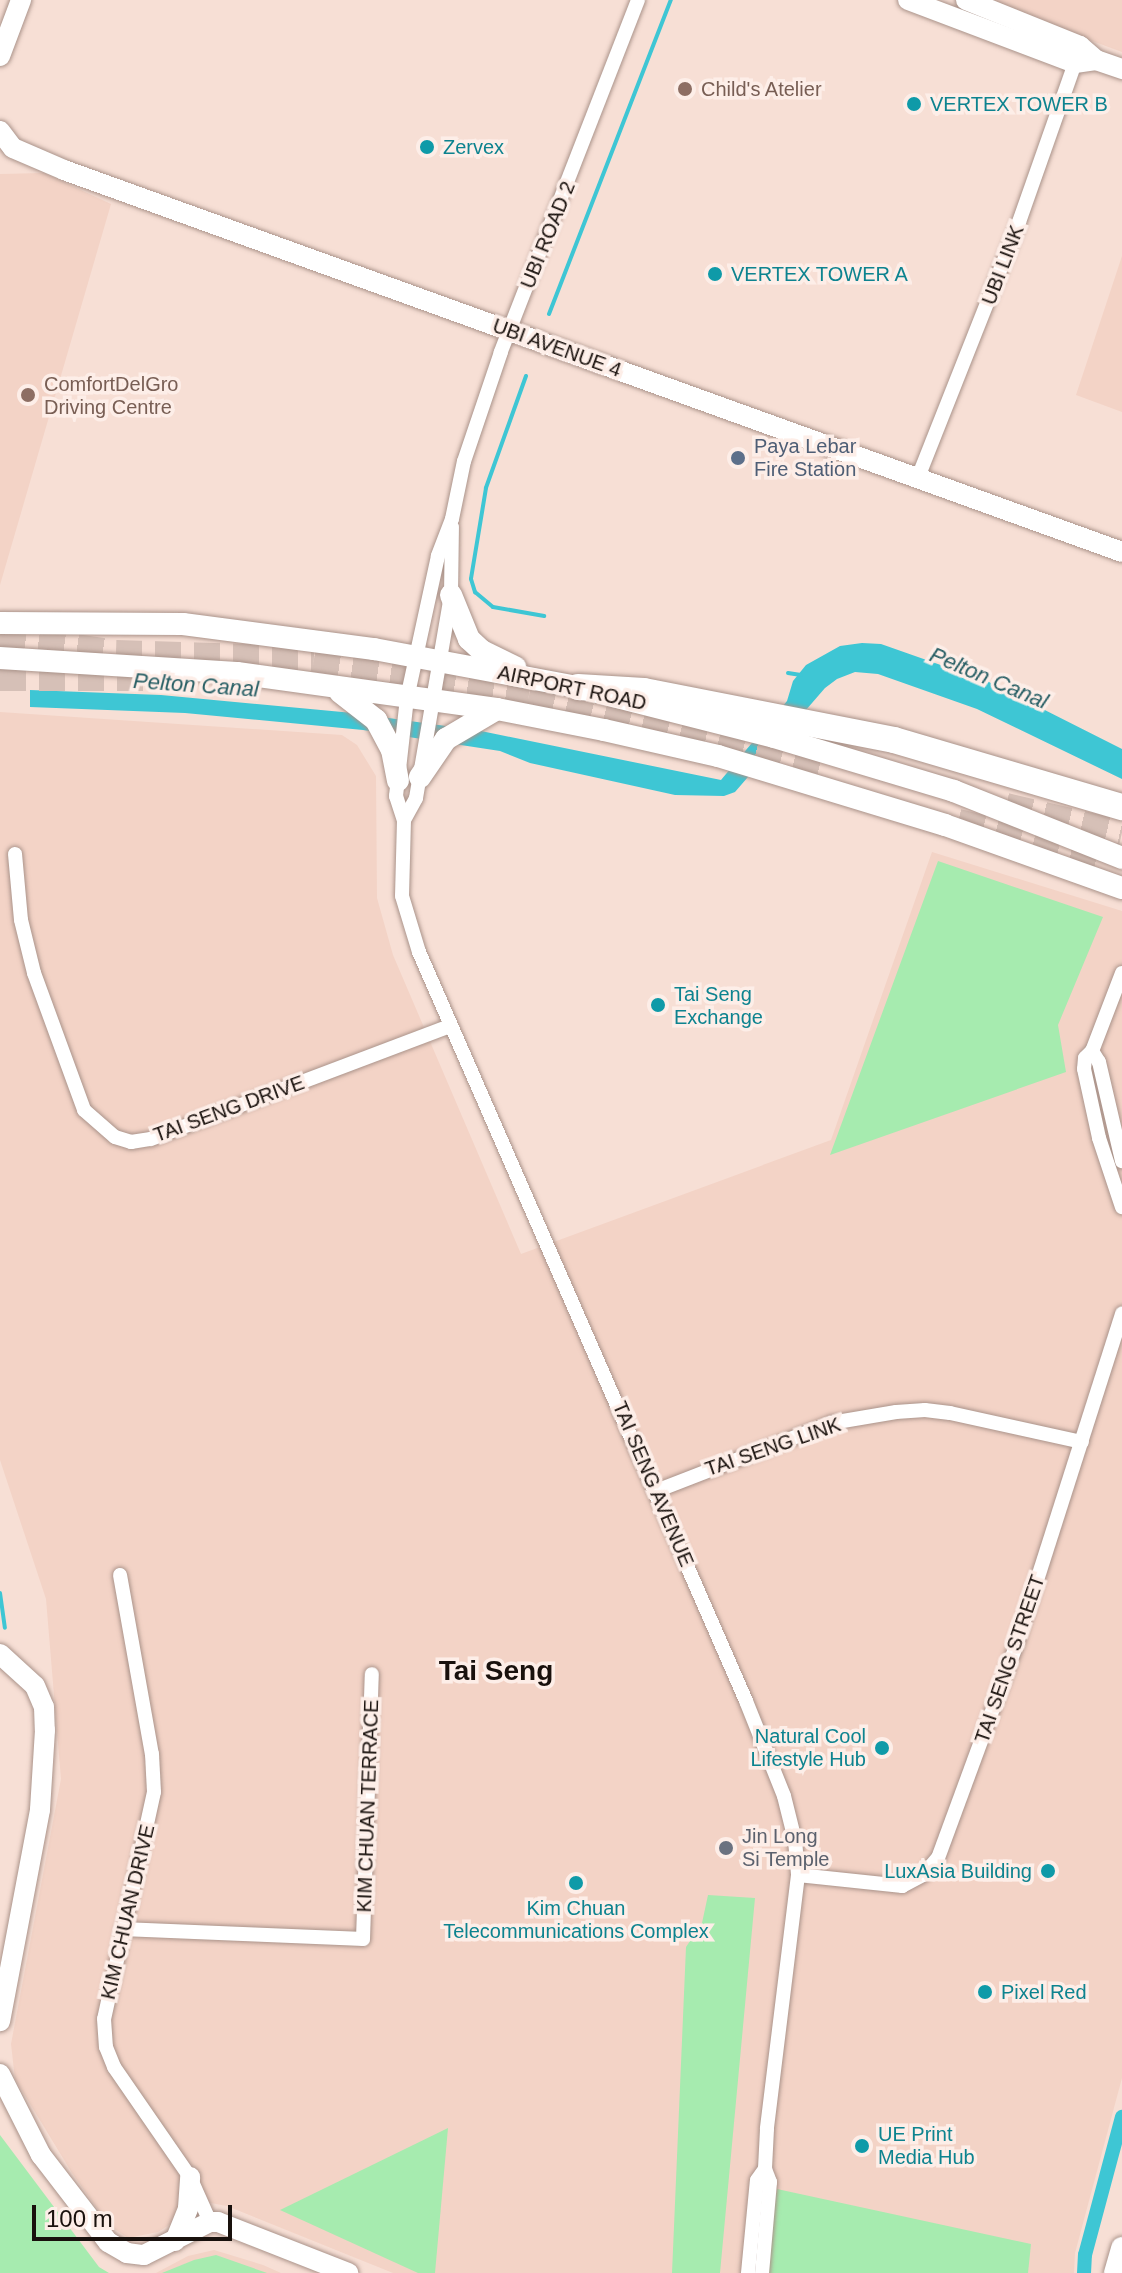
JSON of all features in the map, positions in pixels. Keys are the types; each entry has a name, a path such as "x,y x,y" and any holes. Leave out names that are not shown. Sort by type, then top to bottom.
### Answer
{"highway":[{"path":"578,687 644,691 894,740 1122,807"}],"main road":[{"path":"451,595 469,639 482,651 538,680"},
{"name":"AIRPORT ROAD","path":"0,623 183,624 428,659 578,687 774,737 954,791 1122,858"},
{"name":"AIRPORT ROAD","path":"0,658 91,661 237,673 497,709 718,756 945,825 1122,888"},
{"name":"AIRPORT ROAD","path":"0,672 91,661"},
{"path":"330,686 376,720 409,778 446,739 497,709"},
{"path":"1115,2273 1122,2248"}],"street":[{"path":"0,56 21,0"},
{"name":"UBI ROAD 2","path":"431,701 428,659 438,556 452,519 464,461 509,330 638,0"},
{"path":"908,0 1122,69"},
{"path":"966,0 1084,57"},
{"name":"UBI LINK","path":"917,480 1084,57"},
{"name":"UBI AVENUE 4","path":"0,131 13,148 28,156 1122,552"},
{"name":"UBI ROAD 2","path":"407,698 428,659 451,595 452,519"},
{"name":"TAI SENG AVENUE","path":"404,820 416,798 409,778 407,698"},
{"name":"TAI SENG AVENUE","path":"431,701 409,778 396,796 404,820 402,896 415,941 656,1491 784,1796 795,1840 798,1875 765,2169 770,2182 762,2273"},
{"name":"TAI SENG DRIVE","path":"15,854 21,920 34,973 84,1110 115,1137 131,1142 151,1139 450,1026"},
{"path":"1122,973 1092,1051 1085,1058 1084,1080 1122,1207"},
{"path":"1092,1051 1099,1062 1121,1149"},
{"name":"TAI SENG STREET","path":"798,1875 902,1886 915,1881 938,1858 973,1770 1122,1313"},
{"name":"TAI SENG LINK","path":"656,1491 831,1423 896,1412 925,1410 950,1413 1082,1442"},
{"name":"KIM CHUAN DRIVE","path":"120,1575 152,1754 154,1792 104,2019 106,2047 114,2067 190,2177 210,2222"},
{"path":"0,2021 44,1776 44,1707 30,1679 5,1665"},
{"name":"KIM CHUAN TERRACE","path":"123,1929 363,1939 372,1674"},
{"path":"0,2074 41,2155 108,2242 127,2253 144,2255 210,2222 237,2227 348,2273"},
{"name":"TAI SENG AVENUE","path":"748,2273 757,2180 765,2169"},
{"path":"175,2241 188,2208 190,2177"}],"shaded area":[{"path":"993,0 1122,0 1122,52 992,4"},
{"name":"ComfortDelGro Driving Centre","path":"44,173 111,204 0,585 0,174"},
{"path":"1122,256 1122,412 1076,395"},
{"path":"0,712 342,735 357,745 376,776 377,898 393,955 521,1254 831,1140 932,852 1122,911 1122,2078 1075,2253 1074,2273 393,2273 227,2206 205,2202 158,2232 128,2238 109,2225 72,2173 15,2079 11,2044 61,1779 46,1599 0,1460"},
{"path":"214,2250 281,2273 156,2273 188,2256"}],"green space":[{"path":"938,861 1103,917 1058,1025 1066,1072 830,1155"},
{"path":"708,1895 755,1898 720,2273 672,2273 686,1947 702,1923"},
{"path":"448,2128 435,2273 418,2273 280,2210"},
{"path":"0,2135 99,2267 109,2273 0,2273"},
{"path":"777,2189 1031,2244 1028,2273 765,2273"},
{"path":"216,2255 267,2273 162,2273 194,2260"}],"water":[{"path":"881,644 989,682 1122,749 1122,779 977,709 878,674 855,672 825,688 735,792 724,796 675,795 530,763 500,751 363,730 185,713 30,707 30,690 161,695 353,713 481,731 721,780 787,701 793,681 806,665 840,646"}],"waterway":[{"path":"549,314 671,0"},
{"path":"526,376 486,488 471,579 475,592 493,607 544,616"},
{"path":"788,673 801,675"},
{"path":"0,1593 5,1628"},
{"path":"1084,2273 1085,2255 1122,2117"}],"tunnel":[{"path":"0,636 116,653 314,659 530,691 828,763"},
{"path":"0,678 180,678"},
{"path":"1006,806 1122,833"},
{"path":"958,822 1103,857"}],"place":[{"name":"Child's Atelier","path":"685,89"},
{"name":"VERTEX TOWER B","path":"914,104"},
{"name":"Zervex","path":"427,147"},
{"name":"VERTEX TOWER A","path":"715,274"},
{"name":"ComfortDelGro Driving Centre","path":"28,395"},
{"name":"Paya Lebar Fire Station","path":"738,458"},
{"name":"Tai Seng Exchange","path":"658,1005"},
{"name":"Natural Cool Lifestyle Hub","path":"882,1748"},
{"name":"Jin Long Si Temple","path":"726,1848"},
{"name":"LuxAsia Building","path":"1048,1871"},
{"name":"Kim Chuan Telecommunications Complex","path":"576,1883"},
{"name":"Pixel Red","path":"985,1992"},
{"name":"UE Print Media Hub","path":"862,2146"}],"district":[{"name":"Tai Seng","path":"496,1671"}],"water label":[{"name":"Pelton Canal","path":"989,678"},
{"name":"Pelton Canal","path":"196,685"}]}
